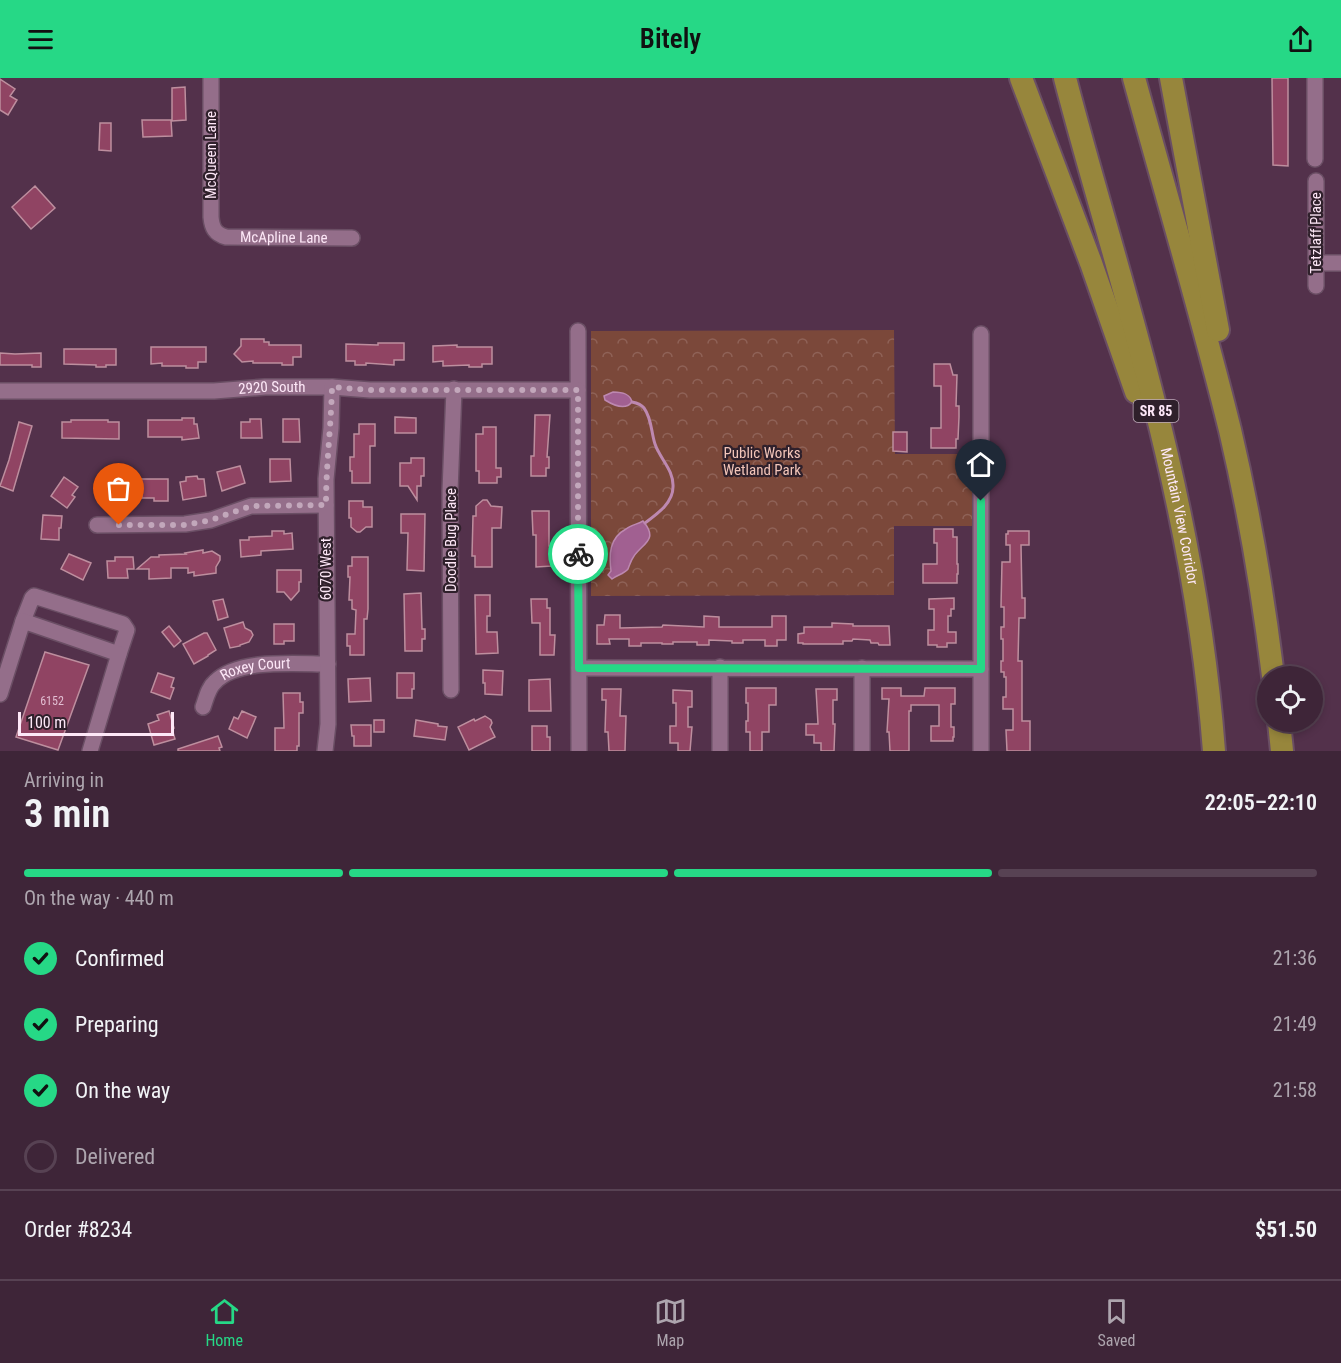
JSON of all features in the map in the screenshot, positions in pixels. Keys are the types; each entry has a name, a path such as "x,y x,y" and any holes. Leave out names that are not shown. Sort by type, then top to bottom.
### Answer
{"highway":[{"path":"1021,78 1119,340 1141,406 1173,531 1214,745"},
{"name":"Mountain View Corridor","path":"1065,78 1171,473 1193,586 1214,745"},
{"path":"1134,78 1230,430 1253,543 1271,666"},
{"path":"1171,78 1219,336 1230,430"},
{"path":"1280,732 1282,751"}],"street":[{"name":"McQueen Lane","path":"211,78 211,217 215,232"},
{"path":"1315,78 1315,159"},
{"name":"Tetzlaff Place","path":"1316,181 1316,286"},
{"name":"McApline Lane","path":"215,232 226,237 352,238"},
{"path":"1316,263 1341,263"},
{"path":"578,331 579,751"},
{"path":"981,334 981,751"},
{"name":"2920 South","path":"0,392 214,391 265,387 332,387 370,390 578,390"},
{"name":"6070 West","path":"325,751 328,724 326,467 331,428 332,387"},
{"name":"Doodle Bug Place","path":"451,690 450,491 454,389"},
{"path":"97,525 185,525 211,520 251,506 326,505"},
{"path":"0,694 23,621 34,596 123,624 127,630 90,751"},
{"path":"23,621 119,654"},
{"name":"Roxey Court","path":"203,707 214,682 243,668 262,664 328,664"},
{"path":"579,668 981,669"},
{"path":"720,668 720,751"},
{"path":"862,668 862,751"}],"green space":[{"name":"Public Works Wetland Park","path":"894,330 895,454 974,454 974,526 894,526 894,595 591,596 591,331"}],"shaded area":[{"path":"613,392 627,395 632,402 622,407 605,400 604,396"},
{"path":"643,521 650,533 648,541 634,556 628,569 612,579 608,575 611,571 610,553 613,542 630,526"}],"building":[{"path":"1272,78 1288,78 1288,166 1273,165"},
{"path":"0,79 15,89 10,96 17,100 8,115 0,110"},
{"path":"185,87 186,120 172,121 172,88"},
{"path":"142,120 171,120 172,136 143,137"},
{"path":"100,123 111,123 111,151 99,150"},
{"path":"35,186 55,208 31,229 12,207"},
{"path":"241,339 264,339 264,342 269,342 269,345 301,345 301,357 293,357 293,365 242,362 234,354 241,346"},
{"path":"378,343 404,343 404,360 394,360 394,365 366,363 366,365 355,365 355,361 346,361 346,344 378,345"},
{"path":"457,345 457,347 492,347 492,364 469,367 469,365 443,366 443,361 433,362 433,346"},
{"path":"151,347 206,347 206,362 198,362 198,368 162,366 162,363 151,364"},
{"path":"64,349 116,349 116,365 96,367 96,365 64,364"},
{"path":"0,353 41,353 41,367 0,365"},
{"path":"934,364 950,364 953,375 957,375 956,406 959,406 959,417 956,448 931,448 931,428 941,428 941,386 934,386"},
{"path":"535,415 550,415 547,457 549,457 549,468 546,468 546,476 531,476"},
{"path":"395,417 416,418 416,433 395,433"},
{"path":"182,418 194,418 199,438 182,440 182,437 148,437 148,420 182,420"},
{"path":"250,419 261,419 262,438 241,438 241,422 250,422"},
{"path":"283,419 299,419 300,442 283,442"},
{"path":"71,420 119,422 119,439 62,438 62,422 71,422"},
{"path":"19,422 32,426 13,491 0,486"},
{"path":"359,424 375,424 375,446 370,446 370,483 352,483 350,457 354,457 354,434 359,434"},
{"path":"483,427 496,427 496,468 501,468 501,477 497,477 497,483 479,483 479,471 476,471 476,434 483,434"},
{"path":"893,432 907,432 907,452 893,451"},
{"path":"411,458 424,458 424,476 421,476 421,486 417,486 417,500 408,486 400,486 400,463 411,463"},
{"path":"270,459 290,459 291,481 270,482"},
{"path":"240,466 245,483 222,491 217,472"},
{"path":"107,474 127,474 127,479 168,479 168,501 142,498 142,493 116,493 116,490 107,490"},
{"path":"197,476 198,479 204,479 206,496 183,500 180,482 186,481 186,477"},
{"path":"64,477 78,487 72,495 75,497 67,508 51,496"},
{"path":"483,500 487,500 491,506 502,507 501,528 492,528 492,567 475,567 475,556 472,556 473,516 476,516 476,506"},
{"path":"349,501 363,501 363,507 372,507 372,527 366,527 357,532 351,527"},
{"path":"532,511 549,511 549,546 552,546 552,566 536,567 536,535 533,535"},
{"path":"401,514 425,514 424,571 407,570 408,533 401,533"},
{"path":"43,515 62,516 59,540 41,539"},
{"path":"934,529 953,529 953,537 957,537 957,583 923,583 923,564 937,564"},
{"path":"272,531 292,533 293,549 261,551 261,555 241,557 240,540 249,540 249,537 272,536"},
{"path":"1008,531 1029,531 1029,545 1021,545 1022,598 1025,598 1025,618 1019,618 1018,661 1022,661 1022,721 1030,721 1030,751 1007,751 1006,730 1013,730 1013,709 1003,709 1003,697 1006,697 1006,677 1004,677 1004,672 1001,672 1003,639 1001,639 1001,627 1004,627 1004,607 1001,607 1002,562 1010,562 1010,545 1006,545"},
{"path":"203,550 203,553 212,551 220,556 216,573 194,576 194,572 188,573 188,568 171,568 171,578 149,579 149,569 137,569 151,557"},
{"path":"69,554 91,563 83,580 61,569"},
{"path":"115,557 133,557 134,569 127,569 128,578 108,578 107,561 115,561"},
{"path":"352,557 368,557 368,609 367,619 364,619 364,655 350,655 350,646 347,646 347,634 355,634 356,610 352,609 352,600 349,600 350,577 348,577 348,566 352,566"},
{"path":"277,570 301,570 299,591 291,600 284,592 277,592"},
{"path":"421,593 422,629 425,629 422,651 405,651 404,594"},
{"path":"475,595 490,595 487,632 497,632 498,653 476,654"},
{"path":"954,598 954,609 951,609 951,616 948,616 948,632 956,632 956,643 947,643 947,647 928,645 928,630 934,630 934,609 929,609 929,599"},
{"path":"223,599 228,617 218,620 213,601"},
{"path":"531,599 547,599 547,608 550,608 550,635 555,635 554,655 540,655 540,623 532,623"},
{"path":"605,615 620,615 620,628 662,627 663,625 704,627 704,616 719,617 719,627 772,627 772,616 786,616 786,640 777,640 777,646 765,646 765,640 743,640 743,643 732,643 732,641 709,640 709,645 697,645 697,642 673,642 673,644 641,643 641,646 629,646 629,639 609,639 610,644 597,644 597,625 604,625"},
{"path":"243,622 245,628 253,635 249,642 230,648 224,628"},
{"path":"832,623 853,624 853,626 889,626 890,645 853,639 843,641 843,644 798,643 798,634 804,633 804,627 832,627"},
{"path":"274,624 294,624 294,641 274,644"},
{"path":"169,626 181,641 174,647 162,632"},
{"path":"207,633 216,650 194,664 183,644"},
{"path":"45,652 89,665 58,750 16,737"},
{"path":"483,670 503,671 502,695 485,694"},
{"path":"158,673 174,678 171,687 174,688 170,699 151,692"},
{"path":"397,673 414,673 412,698 397,698"},
{"path":"370,678 371,701 349,702 348,679"},
{"path":"550,679 551,711 529,711 529,680"},
{"path":"746,688 776,688 776,705 769,705 769,732 762,732 762,751 750,751 750,732 746,732 748,703 746,703"},
{"path":"882,688 901,688 901,696 924,696 925,688 955,688 955,704 951,704 953,741 931,741 931,726 939,726 939,705 911,705 909,751 890,751 889,732 887,732 889,699 882,699"},
{"path":"602,689 621,689 620,716 626,716 625,751 609,751 608,732 605,732 606,700 602,700"},
{"path":"816,689 837,689 837,700 833,700 834,751 821,751 821,743 814,743 814,735 806,735 806,724 818,724"},
{"path":"673,690 692,691 692,707 688,707 688,727 692,727 690,751 678,751 678,743 670,743 670,726 676,726 676,703 673,703"},
{"path":"283,693 300,693 300,702 303,702 303,713 299,713 297,751 275,751 275,728 284,728"},
{"path":"169,711 175,739 154,745 148,724 159,720 157,715"},
{"path":"242,711 256,717 247,738 229,729 234,717 238,719"},
{"path":"485,716 491,720 490,727 495,737 469,750 458,727"},
{"path":"374,720 384,720 384,732 374,732"},
{"path":"416,720 447,727 445,740 414,736"},
{"path":"351,725 371,725 371,746 354,746"},
{"path":"532,726 547,726 550,751 532,751"},
{"path":"218,736 222,747 219,748 220,751 178,751 178,749"}],"waterway":[{"path":"632,402 642,406 647,412 655,444 673,481 672,493 667,503 645,523"}],"way so far":[{"path":"119,525 185,525 211,520 251,506 326,505 326,467 331,428 332,387 370,390 564,389 578,390 578,554"}],"route":[{"path":"578,554 579,668 981,669 981,501"}]}
